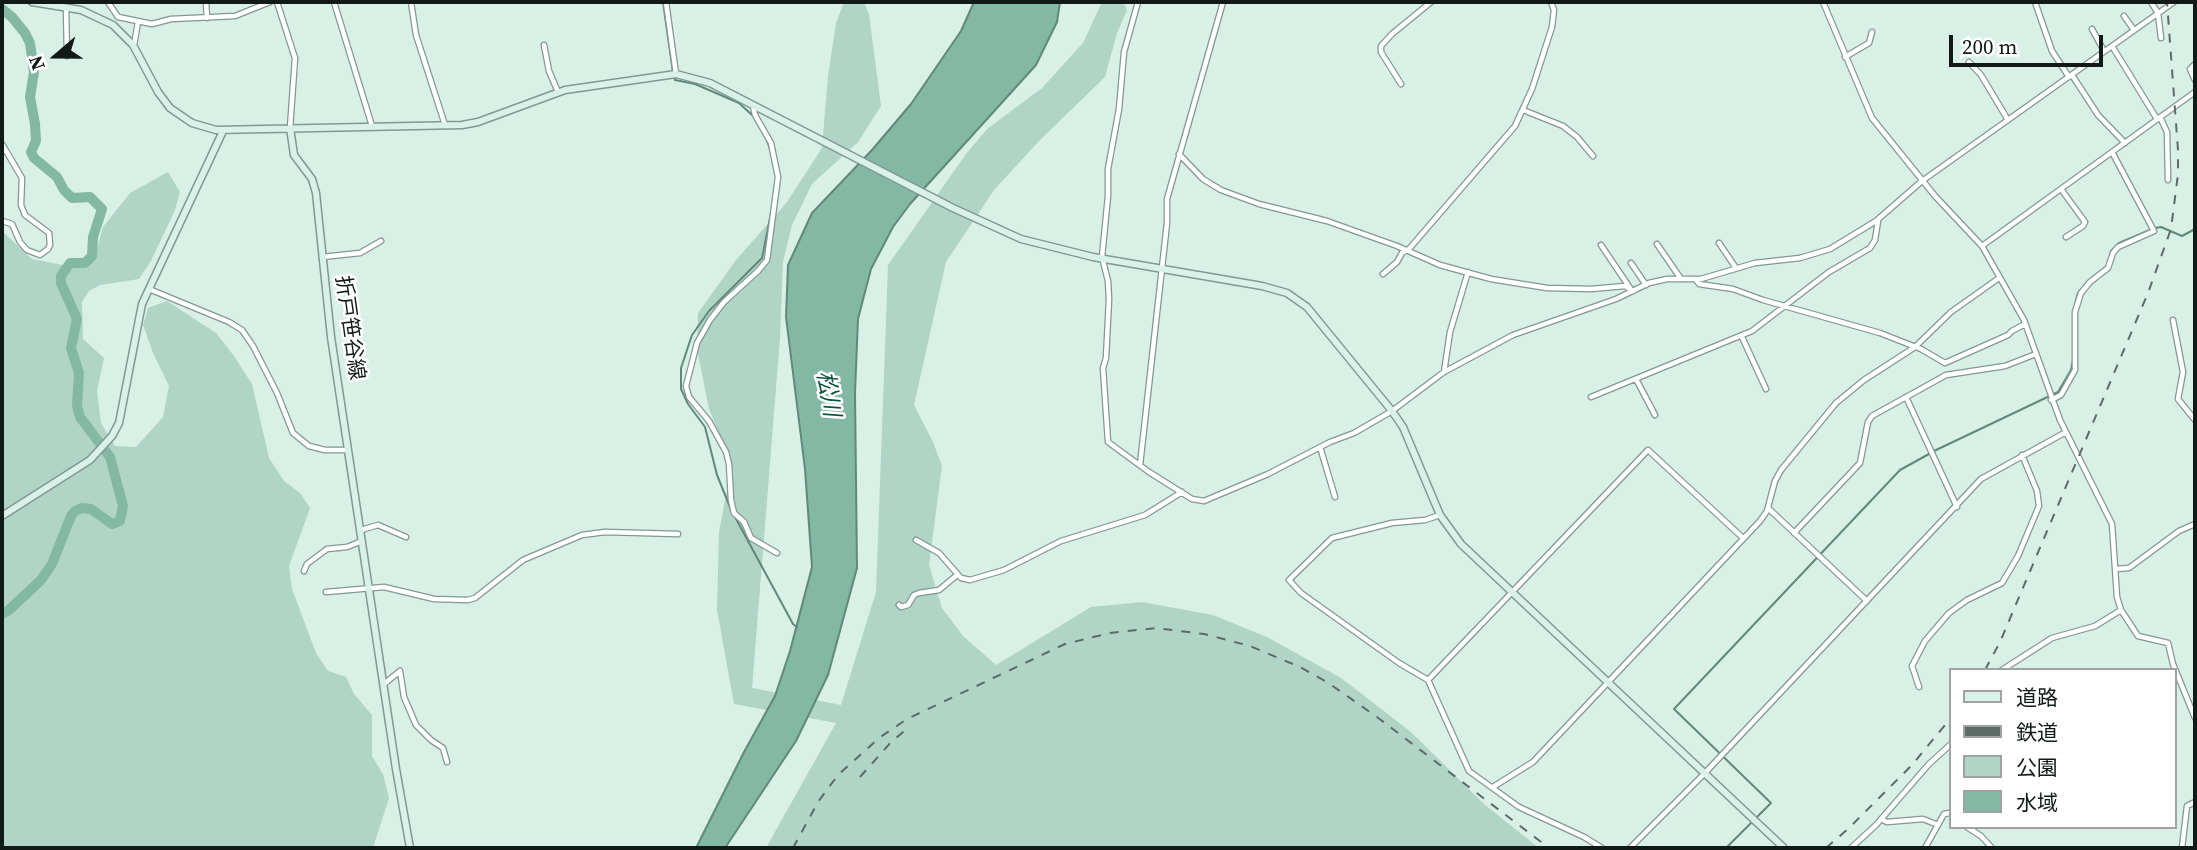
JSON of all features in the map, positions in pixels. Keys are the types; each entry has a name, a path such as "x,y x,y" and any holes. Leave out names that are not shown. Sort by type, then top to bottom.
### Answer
{"street":[{"path":"32,2 91,13 110,23 133,45 158,92 170,108 191,123 223,131 478,122 558,92 676,74 710,83 986,224 1021,239 1102,258 1262,286 1294,296 1314,315 1392,411 1402,427 1440,515 1461,544 1784,848"},
{"path":"108,2 118,17 152,24 171,19 235,16 270,2"},
{"path":"206,2 207,18"},
{"path":"277,2 295,58 290,128"},
{"path":"334,2 372,125"},
{"path":"411,2 416,35 444,125"},
{"path":"666,2 676,74"},
{"path":"1138,2 1124,52 1119,109 1108,169 1102,258 1109,299 1106,358 1103,368 1108,442 1140,466 1196,500 1208,500 1355,433 1392,411 1444,372 1512,336 1659,281 1696,279 1755,263 1819,253 1877,220 1922,181 2174,2"},
{"path":"1140,466 1167,199 1223,2"},
{"path":"1401,84 1381,52 1381,46 1431,2"},
{"path":"1551,2 1554,10"},
{"path":"1383,274 1392,268 1515,126 1552,27 1558,2"},
{"path":"1823,2 1872,118 1922,181 1982,246 2025,324 2051,400 2112,524 2121,610 2138,636 2167,642 2175,668"},
{"path":"2035,2 2047,41 2098,115 2124,143"},
{"path":"2151,2 2158,13 2161,38"},
{"path":"66,7 67,56"},
{"path":"2124,16 2134,30"},
{"path":"110,23 118,17"},
{"path":"133,45 138,22"},
{"path":"2092,29 2104,51"},
{"path":"1845,57 1869,43 1872,32"},
{"path":"544,45 558,92"},
{"path":"2112,46 2167,130 2168,180"},
{"path":"1969,62 1981,75 2008,120"},
{"path":"2195,64 2190,71 2195,80"},
{"path":"1982,246 2195,92"},
{"path":"753,105 755,115 768,135 774,151 778,177 767,260 724,302 710,320 697,343 686,386 689,397 709,421 726,452 734,513 744,522 751,538 777,553"},
{"path":"1523,110 1563,126 1577,136 1593,156"},
{"name":"折戸笹谷線","path":"290,128 296,160 314,185 321,257 349,450 396,769 411,848"},
{"path":"2,516 90,460 109,440 119,423 136,326 149,289 223,131"},
{"path":"2,144 22,178 21,205 25,215 49,233 51,238 48,249 40,255 27,250 12,224 2,221"},
{"path":"2051,400 2061,395 2075,370 2075,312 2081,293 2108,268 2117,248 2154,230 2112,152"},
{"path":"1179,154 1203,180 1221,190 1259,204 1327,221 1440,265 1491,279 1547,288 1591,289 1625,286 1632,290"},
{"path":"2061,189 2085,222 2066,237"},
{"path":"1591,397 1742,337 1829,272 1870,248 1875,240 1877,220"},
{"path":"321,257 359,253 381,241"},
{"path":"1719,243 1736,268"},
{"path":"1657,244 1681,280"},
{"path":"1601,245 1632,290"},
{"path":"1631,263 1646,285"},
{"path":"1444,372 1450,332 1468,272"},
{"path":"1493,787 1528,766 1760,521 1768,508 1782,470 1836,403 1864,380 1915,347 1951,312 1999,278"},
{"path":"1696,279 1699,284 1733,289 1880,333 1947,363 2008,335 2025,324"},
{"path":"149,289 242,330 277,393 293,433 309,446 325,450 349,450"},
{"path":"2173,320 2182,369 2178,399 2195,420"},
{"path":"1742,337 1766,389"},
{"path":"1794,533 1861,461 1870,417 1947,374 2005,366 2036,354"},
{"path":"1947,363 1947,374"},
{"path":"1636,379 1655,415"},
{"path":"1906,397 1957,507"},
{"path":"1630,848 1704,774 1988,474 2066,432"},
{"path":"1320,447 1335,497"},
{"path":"1428,680 1649,450 1743,538"},
{"path":"1919,687 1912,666 1925,640 1949,613 1967,600 2003,583 2018,556 2039,506 2037,491 2022,456"},
{"path":"916,540 939,553 957,575 967,580 992,575 1061,541 1153,511 1182,492"},
{"path":"1768,508 1867,601"},
{"path":"1440,515 1426,520 1397,522 1332,538 1289,580 1301,593 1399,663 1428,680 1451,726 1467,768 1526,811 1602,848"},
{"path":"2116,569 2129,568 2179,531 2195,524"},
{"path":"361,530 378,525 406,537"},
{"path":"326,592 389,588 434,599 468,600 475,598 523,560 582,535 678,534"},
{"path":"304,571 307,564 327,549 348,547 363,540"},
{"path":"899,605 908,605 914,595 919,593 939,590 957,575"},
{"path":"2005,668 2048,640 2095,626 2121,610"},
{"path":"384,684 400,671 405,700 416,725 443,748 447,762"},
{"path":"2176,671 2195,718"},
{"path":"1851,848 1948,747"},
{"path":"2182,848 2187,806 2195,802"},
{"path":"1926,848 1948,812"},
{"path":"1881,819 1923,819 1938,825"},
{"path":"1970,829 1992,848"}],"green space":[{"path":"844,2 864,2 869,14 881,106 858,142 812,184 792,225 783,262 780,338 752,688 841,705 876,592 888,265 966,154 987,129 1042,88 1083,43 1102,2 1123,2 1127,10 1117,33 1105,77 1039,141 994,190 946,262 914,405 942,466 929,565 942,608 963,636 996,665 1091,607 1142,602 1213,615 1269,638 1341,678 1411,732 1485,805 1539,848 766,848 836,723 734,704 717,610 719,532 732,464 709,409 697,349 698,313 736,260 787,202 822,148 828,76 836,23"},
{"path":"168,172 180,192 175,210 151,261 139,279 100,285 89,291 82,302 83,339 104,358 97,391 101,423 115,446 136,447 163,417 169,386 143,325 148,308 167,301 216,333 252,384 269,458 284,481 300,493 310,508 289,566 292,589 316,653 328,671 346,677 354,694 372,715 372,756 383,774 389,798 373,848 2,848 2,231 32,259 68,266 94,259 103,227 130,193"}],"water":[{"name":"松川","path":"974,2 1060,2 1057,22 1036,65 910,204 893,227 871,269 858,319 855,393 857,568 828,675 796,741 725,848 696,848 775,696 812,567 805,469 786,317 788,265 812,213 911,104 961,31"}],"waterway":[{"path":"663,2 673,72"},
{"path":"2,9 12,17 30,43 34,72 30,97 36,141 31,152 34,158 57,177 72,198 90,197 102,209 93,237 92,256 85,263 70,263 61,276 61,283 77,319 71,348 79,373 77,406 80,417 110,457 123,506 120,521 112,524 91,509 82,508 75,511 52,564 41,580 2,614"},
{"path":"674,77 675,80 695,84 739,103 752,115"},
{"path":"766,138 771,152"},
{"path":"732,512 717,475 705,427 681,389 681,368 692,335 709,311 762,258 771,213"},
{"path":"2155,228 2161,227 2182,236 2195,229"},
{"path":"2109,260 2111,251 2119,243 2150,230"},
{"path":"2073,312 2078,293 2088,281"},
{"path":"1934,451 2058,392 2071,370 2073,360"},
{"path":"1756,818 1771,803 1674,709 1900,470 1929,454"},
{"path":"735,517 797,627"},
{"path":"1726,848 1752,822"}],"railway":[{"path":"1986,668 2000,642 2148,293 2171,229 2178,174 2178,150 2167,2"},
{"path":"793,848 818,802 838,775 879,738 907,719 1065,644 1110,633 1156,628 1204,634 1250,646 1300,667 1327,682 1549,848"},
{"path":"1826,848 1912,765 1948,721"},
{"path":"860,777 892,741 907,729"}]}
